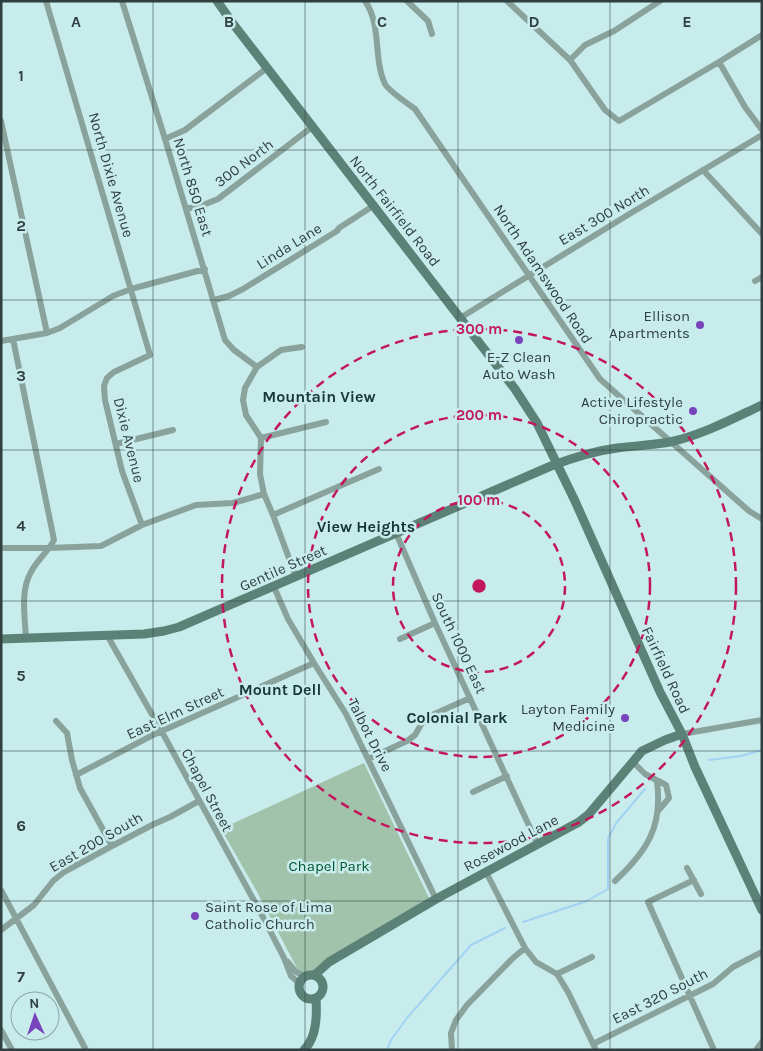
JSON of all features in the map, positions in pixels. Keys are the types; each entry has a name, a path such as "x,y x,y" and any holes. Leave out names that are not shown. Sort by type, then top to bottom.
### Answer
{"main road":[{"name":"North Fairfield Road","path":"217,1 228,18 518,393 537,423 546,442"},
{"name":"Gentile Street","path":"1,639 152,633 169,630 557,464 594,452 670,442 718,425 762,405"},
{"name":"Fairfield Road","path":"546,442 575,501 660,692 682,734 695,767 762,910"},
{"name":"Rosewood Lane","path":"306,978 317,973 337,957 436,899 579,822 589,814 642,751 682,734"},
{"name":"Rosewood Lane","path":"323,982 323,976 337,957"},
{"path":"320,977 323,982 323,991 313,998 306,998 300,992 306,978 320,977"},
{"path":"304,1050 314,1032 316,1017 313,998"}],"street":[{"name":"North Dixie Avenue","path":"46,1 150,355"},
{"name":"North 850 East","path":"122,1 205,269 225,340 234,350 257,367"},
{"name":"North Adamswood Road","path":"365,1 374,20 380,65 386,85 414,109 600,379 749,511 762,519"},
{"path":"407,1 428,21 432,34"},
{"path":"570,60 585,45 614,31 659,2"},
{"path":"511,3 570,60 605,110 619,121 762,35"},
{"path":"719,62 745,107 762,130"},
{"path":"165,139 185,130 267,68"},
{"path":"1,121 47,334"},
{"name":"300 North","path":"186,210 203,206 218,198 312,127"},
{"name":"East 300 North","path":"460,318 762,135"},
{"path":"703,170 762,234"},
{"name":"Linda Lane","path":"214,300 229,296 243,289 337,231 373,206"},
{"path":"1,340 47,334 112,296 205,269"},
{"path":"13,339 54,540 26,581 24,598 26,638"},
{"path":"296,577 264,494 260,474 261,438 246,415 242,400 245,388 257,367 280,350 302,347"},
{"name":"Dixie Avenue","path":"142,525 122,471 105,400 104,386 107,378 114,372 150,355"},
{"path":"261,438 326,422"},
{"path":"116,444 173,430"},
{"path":"273,515 379,470"},
{"path":"1,548 101,546 142,525 196,505 233,503 264,494"},
{"name":"South 1000 East","path":"396,533 538,845"},
{"name":"Talbot Drive","path":"274,586 288,619 346,714 436,899"},
{"path":"400,639 435,622"},
{"name":"Chapel Street","path":"107,635 162,732 284,958 291,976 306,978"},
{"name":"East Elm Street","path":"76,775 162,732 314,663"},
{"path":"368,759 407,741 415,735 422,723 430,716 470,698"},
{"path":"56,720 67,733 80,788 112,846"},
{"path":"682,734 762,720"},
{"path":"633,762 645,774 666,785 669,798 657,812"},
{"path":"473,792 507,776"},
{"path":"615,881 632,865 654,831 659,798 657,781"},
{"name":"East 200 South","path":"1,930 34,905 53,880 64,872 199,801"},
{"path":"687,868 701,894"},
{"path":"486,872 525,948 536,962 557,974 595,1047"},
{"path":"694,880 648,902 714,1050"},
{"path":"1,890 86,1050"},
{"path":"452,1050 451,1033 456,1020 467,1005 525,948"},
{"name":"East 320 South","path":"595,1047 714,984 733,967 762,952"},
{"path":"557,974 592,957"},
{"path":"1,1030 12,1050"},
{"path":"756,1050 762,1042"}],"green space":[{"name":"Chapel Park","path":"364,763 429,898 314,973 308,974 298,970 221,829"}],"waterway":[{"path":"709,760 741,756 762,750"},
{"path":"523,922 587,901 608,889 608,838 617,822 645,789"},
{"path":"387,1050 391,1040 407,1018 471,945 505,928"}],"place":[{"name":"Ellison Apartments","path":"700,325"},
{"name":"E-Z Clean Auto Wash","path":"519,340"},
{"name":"Active Lifestyle Chiropractic","path":"693,411"},
{"name":"Layton Family Medicine","path":"625,718"},
{"name":"Saint Rose of Lima Catholic Church","path":"195,916"}],"district":[{"name":"Mountain View","path":"319,396"},
{"name":"View Heights","path":"366,526"},
{"name":"Mount Dell","path":"280,689"},
{"name":"Colonial Park","path":"457,717"}]}
